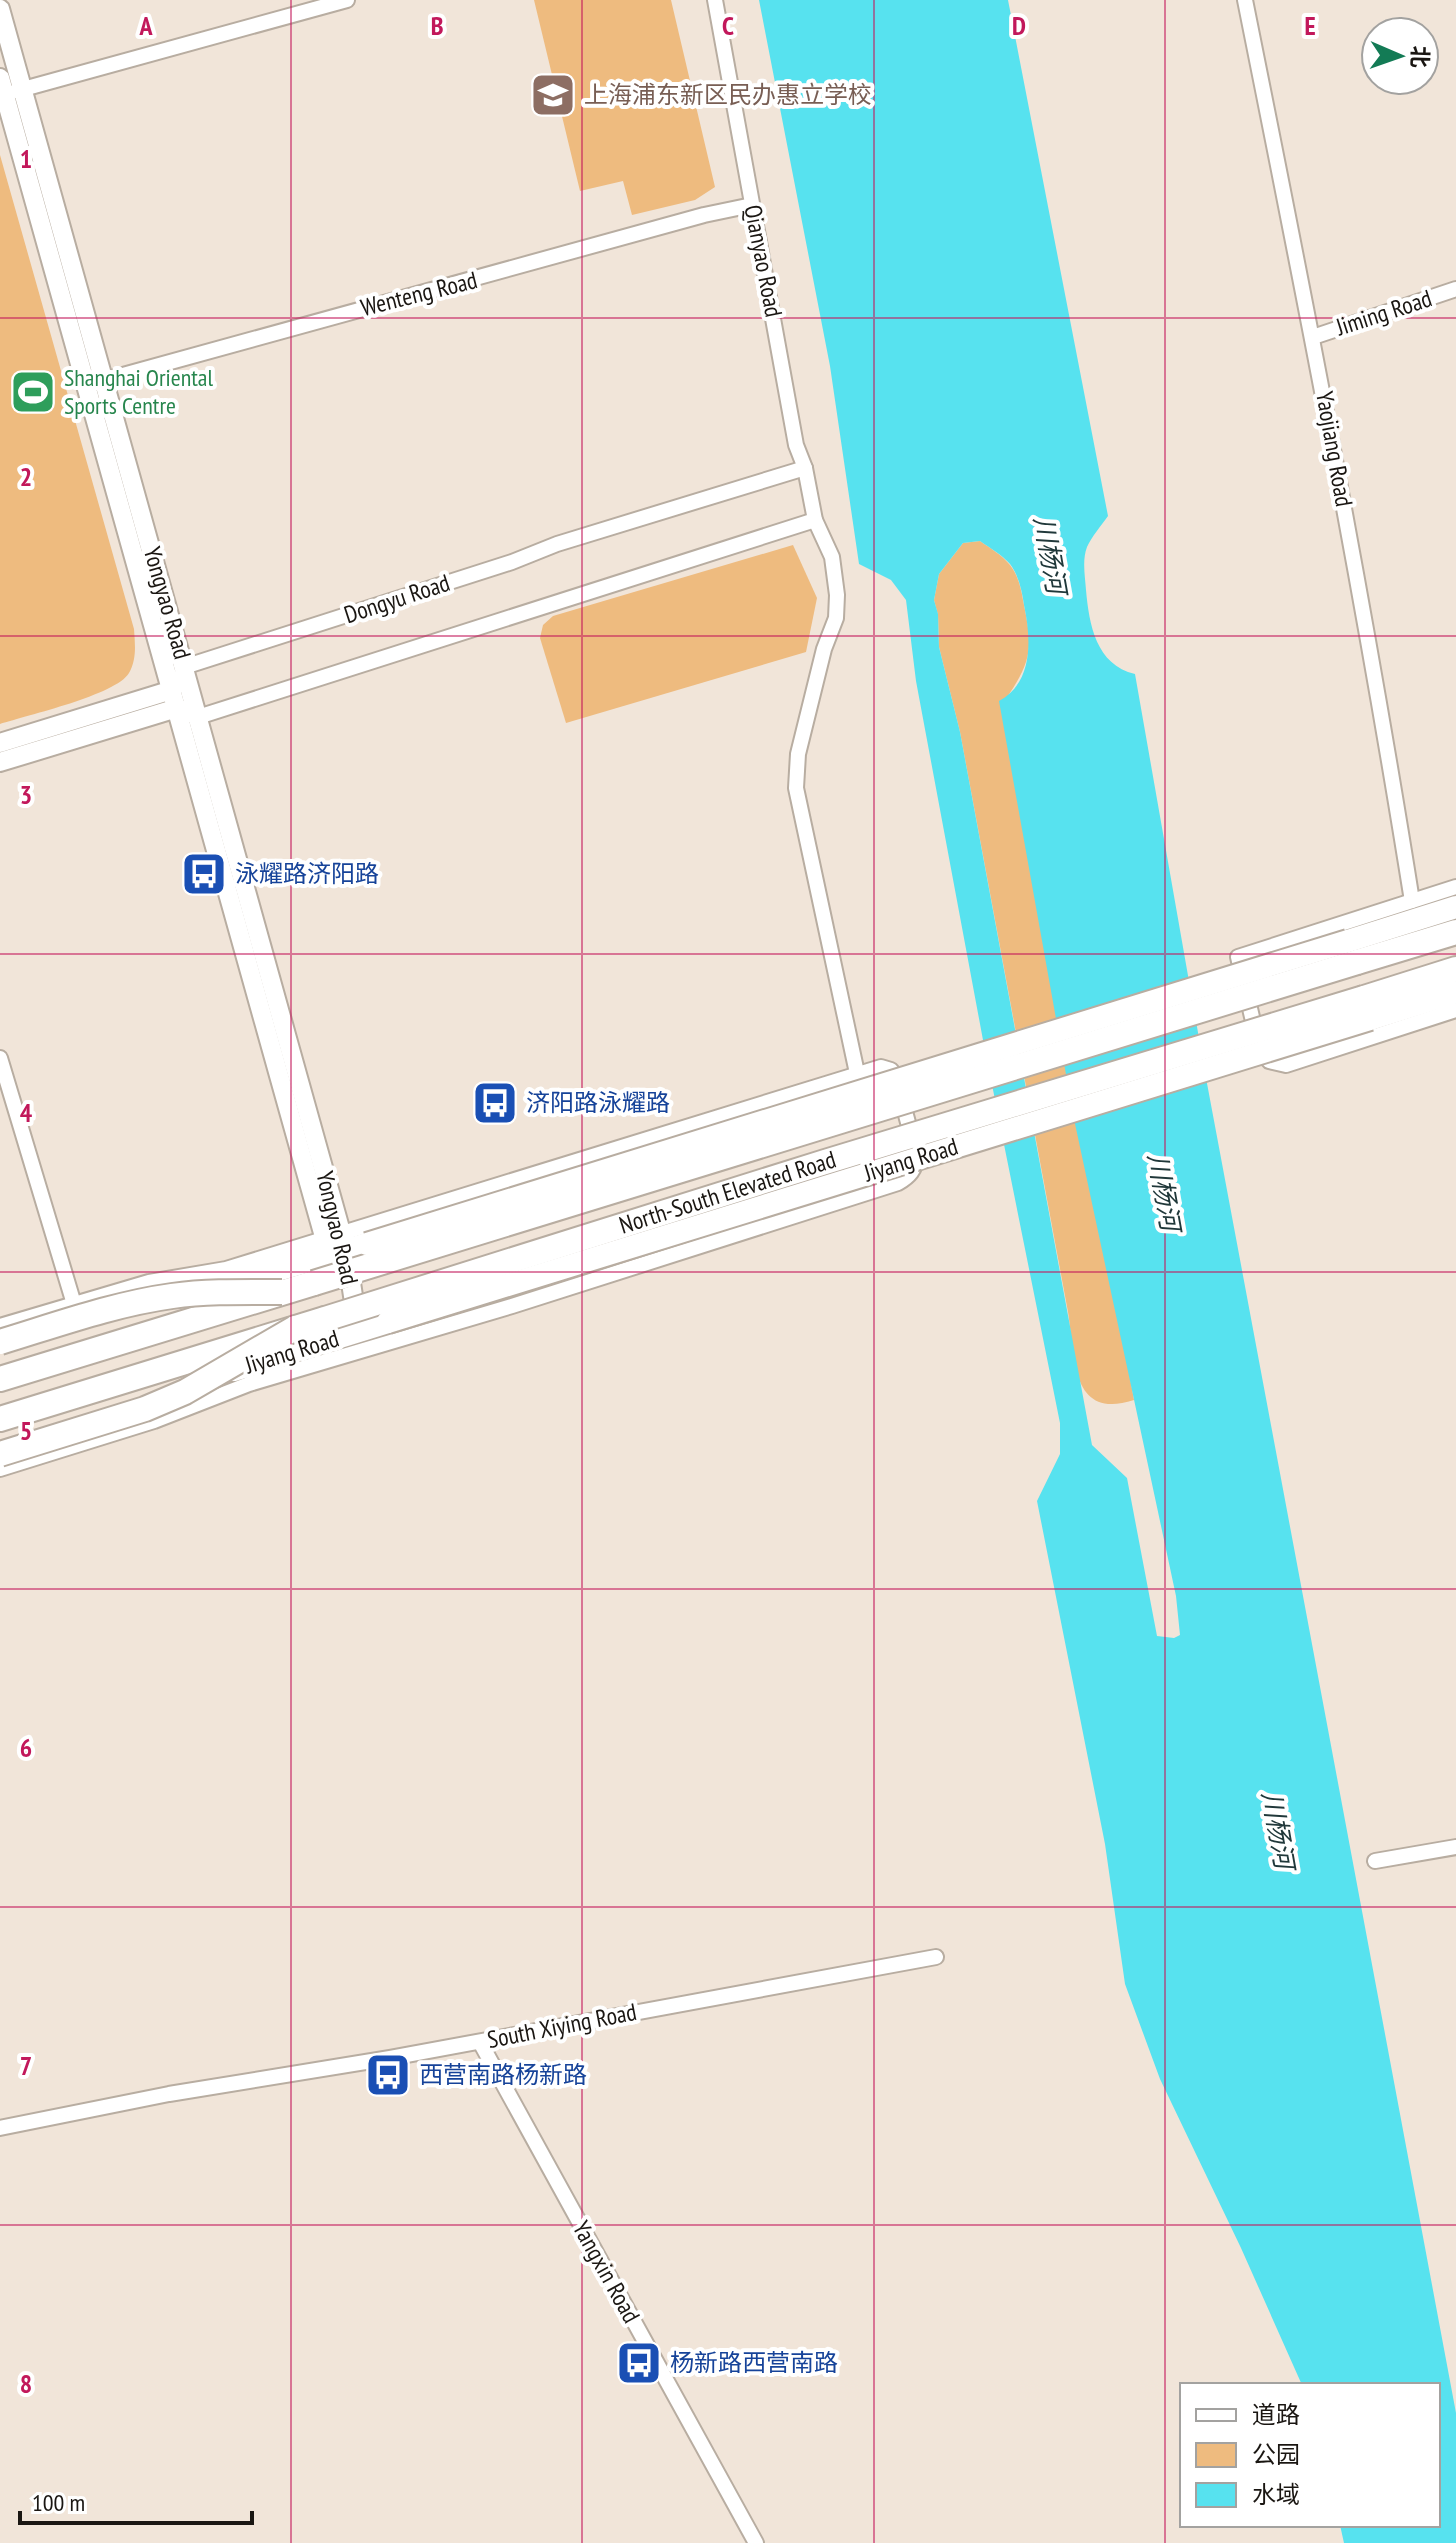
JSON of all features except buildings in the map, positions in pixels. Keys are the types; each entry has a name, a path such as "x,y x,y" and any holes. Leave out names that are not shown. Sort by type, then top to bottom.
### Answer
{"highway":[{"name":"North-South Elevated Road","path":"0,1379 1456,932"},
{"name":"North-South Elevated Road","path":"0,1419 1456,969"},
{"path":"0,1342 130,1304 170,1296 210,1292 282,1292"},
{"path":"0,1454 145,1409 185,1392 295,1328"}],"main road":[{"path":"0,1351 341,1244 1456,907"},
{"name":"Jiyang Road","path":"0,1443 1456,992"}],"street":[{"path":"9,87 347,0"},
{"name":"Qianyao Road","path":"715,0 796,445 805,468 815,520 832,557 837,595 836,618 824,649 798,754 796,788 857,1073"},
{"name":"Yaojiang Road","path":"1245,0 1313,337 1412,901"},
{"name":"Yongyao Road","path":"0,9 9,87 95,383 184,667 341,1244 358,1331"},
{"name":"Wenteng Road","path":"95,383 704,215 752,205"},
{"name":"Jiming Road","path":"1313,337 1456,289"},
{"name":"Yongyao Road","path":"95,383 174,699 341,1244"},
{"name":"Dongyu Road","path":"184,667 512,562 557,544 805,468"},
{"path":"174,699 198,717 815,520"},
{"path":"174,699 184,667"},
{"path":"0,743 174,699"},
{"path":"0,762 174,699"},
{"path":"1456,887 1238,957 1259,1047 1269,1061 1286,1065 1456,1010"},
{"path":"0,1058 74,1304"},
{"path":"0,1326 149,1282 341,1244 881,1067 891,1070 896,1078 917,1156 916,1167 909,1177 898,1183 512,1306 249,1384 154,1421 0,1469"},
{"path":"1375,1861 1456,1847"},
{"name":"South Xiying Road","path":"0,2128 169,2094 480,2042 936,1957"},
{"name":"Yangxin Road","path":"480,2042 756,2543"}],"green space":[{"path":"534,0 671,0 715,187 695,200 632,215 623,181 580,191"},
{"name":"Shanghai Oriental Sports Centre","path":"0,155 134,629 135,646 132,668 121,681 90,696 0,724"},
{"path":"980,541 1003,558 1015,573 1028,628 1027,660 1008,696 1134,1400 1113,1404 1098,1401 1087,1393 1075,1365 1068,1312 960,732 939,647 934,600 939,574 963,543"},
{"path":"793,545 817,598 806,652 566,723 540,638 543,625 553,616"}],"water":[{"name":"川杨河","path":"759,0 1008,0 1108,516 1085,552 1089,616 1103,652 1111,662 1135,674 1206,1078 1456,2413 1456,2543 1344,2543 1340,2527 1440,2527 1440,2383 1301,2383 1160,2079 1125,1984 1105,1844 1037,1501 1060,1454 1060,1423 983,1040 916,681 906,600 891,580 859,564 830,366","holes":["980,541 1013,569 1021,589 1028,645 1019,683 999,701 1074,1119 1176,1596 1180,1635 1174,1638 1157,1636 1127,1478 1092,1445 960,732 939,647 938,614 934,600 939,574 963,543"]}],"place":[{"name":"上海浦东新区民办惠立学校","path":"553,95"},
{"name":"Shanghai Oriental Sports Centre","path":"33,392"},
{"name":"泳耀路济阳路","path":"204,874"},
{"name":"济阳路泳耀路","path":"495,1103"},
{"name":"西营南路杨新路","path":"388,2075"},
{"name":"杨新路西营南路","path":"639,2363"}]}
